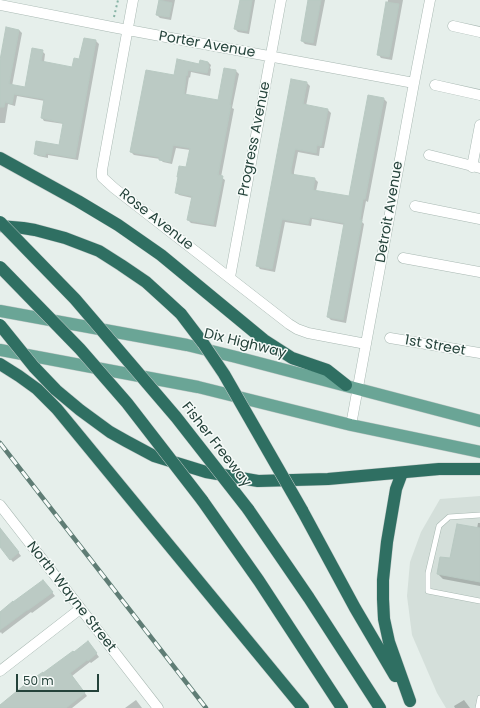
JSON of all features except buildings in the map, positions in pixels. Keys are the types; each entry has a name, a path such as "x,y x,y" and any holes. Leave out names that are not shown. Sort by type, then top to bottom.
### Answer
{"highway":[{"path":"0,158 118,225 162,255 264,340 292,358 326,370 352,387"},
{"name":"Fisher Freeway","path":"0,222 76,299 176,417 248,509 309,598 380,708"},
{"path":"0,226 23,228 42,232 65,238 99,251 146,282 181,314 224,374 302,510 355,608 412,704"},
{"path":"0,267 80,349 127,403 202,500 263,588 342,708"},
{"path":"0,325 34,367 56,390 110,432 154,456 206,472 258,481 328,479 439,469 480,469"},
{"path":"0,364 37,389 56,408 303,708"},
{"path":"402,473 396,489 387,542 383,580 383,600 384,619 389,642 412,704"}],"main road":[{"name":"Dix Highway","path":"0,311 187,345 480,421"},
{"path":"0,350 198,387 351,425 480,452"}],"street":[{"name":"Rose Avenue","path":"133,0 102,170 102,177 114,188 289,324 308,333 366,344"},
{"name":"Progress Avenue","path":"230,278 281,0"},
{"name":"Detroit Avenue","path":"351,425 352,387 366,344 430,0"},
{"name":"Porter Avenue","path":"0,5 414,83"},
{"path":"453,26 480,32"},
{"path":"435,85 480,95"},
{"path":"429,155 476,168 480,125"},
{"path":"415,206 480,219"},
{"path":"403,258 480,272"},
{"name":"1st Street","path":"390,338 480,354"},
{"name":"North Wayne Street","path":"0,505 158,708"},
{"path":"0,671 80,609"}],"lane":[{"path":"480,515 449,518 439,526 428,573 428,591 480,601"},
{"path":"478,708 480,698"}],"path":[{"path":"114,19 118,0"}],"shaded area":[{"path":"480,496 480,708 446,708 437,693 412,635 407,596 410,562 421,532 440,499"}],"railway":[{"path":"0,443 206,708"}]}
